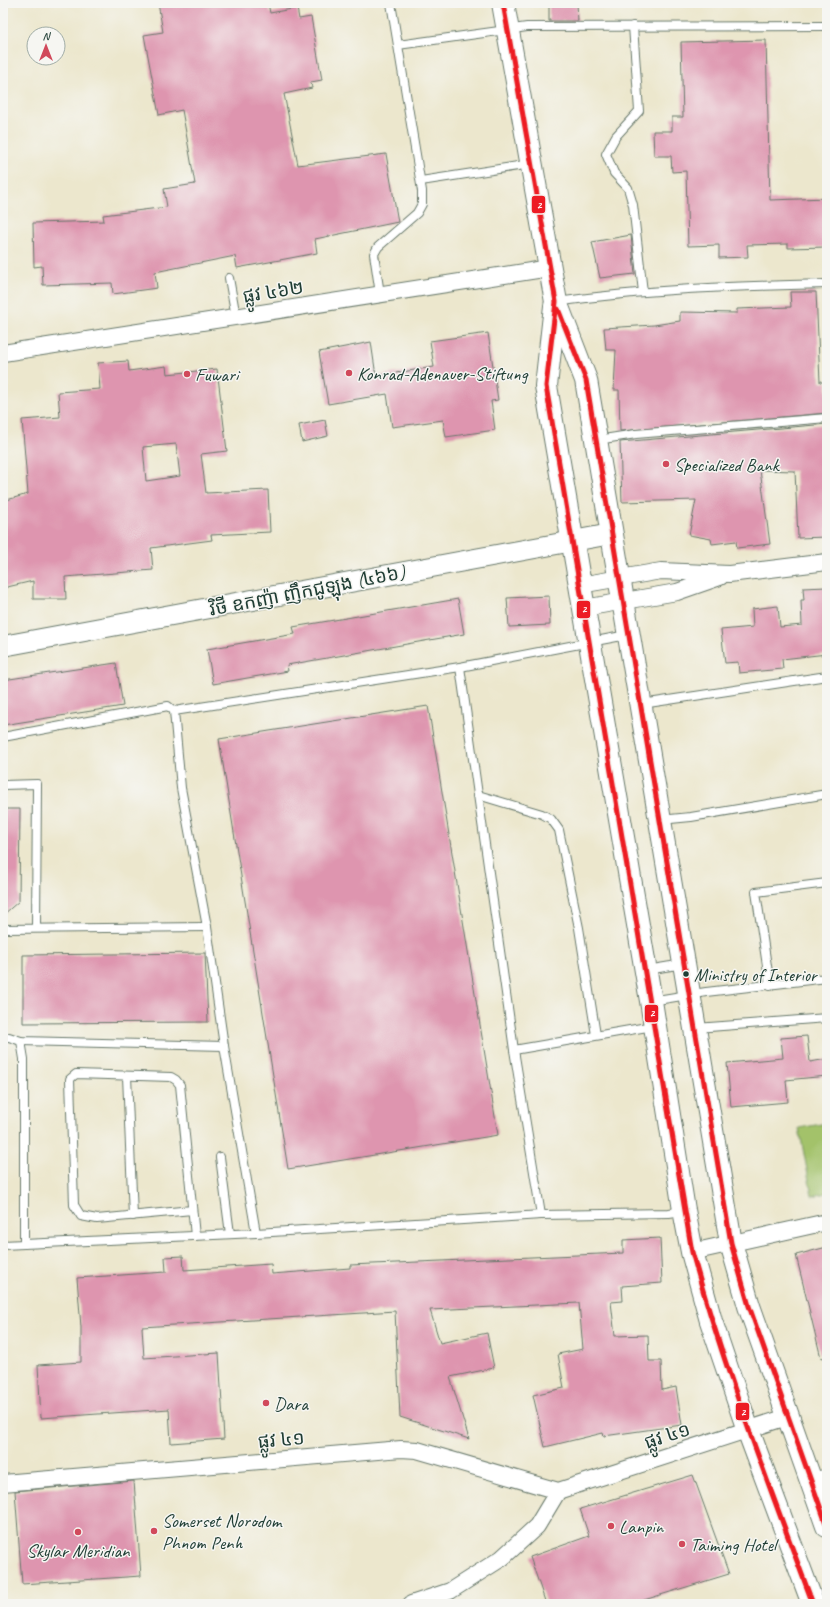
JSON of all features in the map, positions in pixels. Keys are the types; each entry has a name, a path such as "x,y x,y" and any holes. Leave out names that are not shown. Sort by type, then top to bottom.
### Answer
{"main road":[{"path":"503,3 556,302 586,380 622,602 731,1244 749,1306 787,1417 819,1480 827,1526"},
{"path":"556,302 546,386 652,1001 684,1210 692,1252 711,1321 748,1430 812,1604"}],"street":[{"name":"ផ្លូវ ៤៦២","path":"3,353 550,268"},
{"name":"វិថី ឧកញ៉ា ញឹកជូឡុង (៤៦៦)","path":"3,646 611,534"},
{"path":"580,585 672,571 729,574 827,562"},
{"path":"584,608 677,592 729,574"},
{"path":"692,1252 827,1222"},
{"name":"ផ្លូវ ៤១","path":"3,1483 402,1449 417,1450 558,1490 787,1417"},
{"path":"411,1604 450,1591 502,1558 537,1526 558,1490"}],"lane":[{"path":"380,294 374,254 378,246 417,213 422,204 421,181 391,3"},
{"path":"398,45 508,29 548,26 827,26"},
{"path":"633,26 639,111 616,136 606,154 614,173 628,188 633,205 643,292"},
{"path":"421,181 531,164"},
{"path":"229,278 236,317"},
{"path":"556,302 643,292 827,284"},
{"path":"596,440 636,434 827,418"},
{"path":"174,711 460,667 590,641 628,635"},
{"path":"460,667 514,1050 541,1215"},
{"path":"640,704 827,676"},
{"path":"3,737 168,706 174,711 181,788 207,927 224,1046 256,1233"},
{"path":"3,785 37,784 36,928"},
{"path":"660,820 691,817 827,794"},
{"path":"478,795 542,814 552,819 559,830 579,928 596,1035"},
{"path":"770,986 756,892 827,883"},
{"path":"3,929 207,927"},
{"path":"646,970 683,964"},
{"path":"652,1001 827,978"},
{"path":"695,1028 827,1018"},
{"path":"514,1050 656,1026"},
{"path":"3,1037 9,1037 21,1041 224,1046"},
{"path":"21,1041 24,1059 24,1244"},
{"path":"192,1210 87,1219 81,1216 74,1205 70,1079 76,1074 171,1077 180,1085 195,1236"},
{"path":"127,1076 133,1216"},
{"path":"220,1157 230,1234"},
{"path":"3,1245 256,1233 541,1215 669,1213 684,1210"}],"green space":[{"path":"827,1123 827,1193 812,1196 799,1128"}],"building":[{"path":"158,3 268,3 270,13 297,8 299,19 311,17 322,80 311,82 312,88 284,94 298,165 386,154 398,222 315,239 317,253 237,268 235,256 155,272 157,288 113,294 112,283 43,285 42,266 34,267 33,223 104,221 103,215 167,207 164,189 195,184 182,110 159,115 144,35 163,32"},
{"path":"549,3 577,3 578,21 549,21"},
{"path":"766,40 770,200 827,198 827,247 788,248 788,244 747,245 748,257 719,258 719,245 688,246 686,171 672,172 671,156 654,156 653,131 672,131 672,117 683,117 681,42"},
{"path":"631,235 635,274 600,278 592,242"},
{"path":"790,292 816,292 820,382 827,382 827,413 620,431 619,390 614,390 616,350 606,350 604,328 654,325 680,321 680,312 737,313 737,309 791,307"},
{"path":"488,333 498,400 491,401 495,430 446,437 443,420 392,427 387,394 328,404 319,352 371,342 376,376 434,367 430,341"},
{"path":"128,361 129,371 166,366 167,374 217,369 227,451 201,454 206,493 268,490 270,532 211,535 212,540 151,548 153,570 65,577 66,599 33,599 33,581 3,588 3,501 28,494 22,420 60,417 58,392 100,389 98,363","holes":["176,444 180,476 146,481 143,447"]},
{"path":"325,420 328,436 302,442 299,425"},
{"path":"827,424 827,537 798,538 795,471 760,470 770,544 737,548 736,541 712,544 711,539 689,535 696,500 622,502 620,442"},
{"path":"827,587 827,654 782,659 783,669 739,673 738,662 725,663 721,630 753,627 752,609 778,606 780,627 802,625 801,600 804,600 803,588"},
{"path":"549,596 550,625 509,627 507,598"},
{"path":"458,599 464,634 287,665 288,671 213,684 207,649 295,634 293,627"},
{"path":"116,663 123,706 3,725 3,680"},
{"path":"428,706 498,1135 288,1169 219,739"},
{"path":"3,809 20,809 19,901 3,915"},
{"path":"205,953 208,1022 23,1023 23,955"},
{"path":"807,1036 810,1062 827,1059 827,1076 786,1080 788,1102 731,1107 727,1063 783,1058 781,1038"},
{"path":"660,1238 662,1283 622,1286 623,1301 611,1302 615,1336 648,1335 649,1361 661,1361 662,1390 676,1387 682,1425 604,1436 603,1433 545,1447 533,1395 564,1388 558,1354 583,1349 579,1303 430,1310 440,1343 487,1333 494,1368 450,1377 469,1439 400,1417 395,1311 142,1327 144,1358 219,1353 224,1439 171,1443 169,1409 41,1418 38,1365 81,1362 81,1327 77,1278 166,1272 165,1257 183,1256 184,1270 271,1264 272,1274 350,1268 350,1265 623,1253 623,1240"},
{"path":"827,1247 827,1357 821,1358 796,1255"},
{"path":"693,1475 729,1574 631,1604 546,1604 530,1557 589,1536 580,1509"},
{"name":"Skylar Meridian","path":"134,1481 141,1576 22,1584 15,1491"}],"transit line":[{"name":"2","path":"503,3 556,302 546,386 692,1252 733,1386 813,1604"},
{"name":"2","path":"558,309 586,380 731,1243 749,1306 827,1526"}],"place":[{"name":"Konrad-Adenauer-Stiftung","path":"349,373"},
{"name":"Fuwari","path":"187,374"},
{"name":"Specialized Bank","path":"666,464"},
{"name":"Ministry of Interior","path":"686,974"},
{"name":"Dara","path":"266,1403"},
{"name":"Lanpin","path":"611,1526"},
{"name":"Somerset Norodom Phnom Penh","path":"154,1531"},
{"name":"Skylar Meridian","path":"78,1532"},
{"name":"Taiming Hotel","path":"682,1544"}]}
